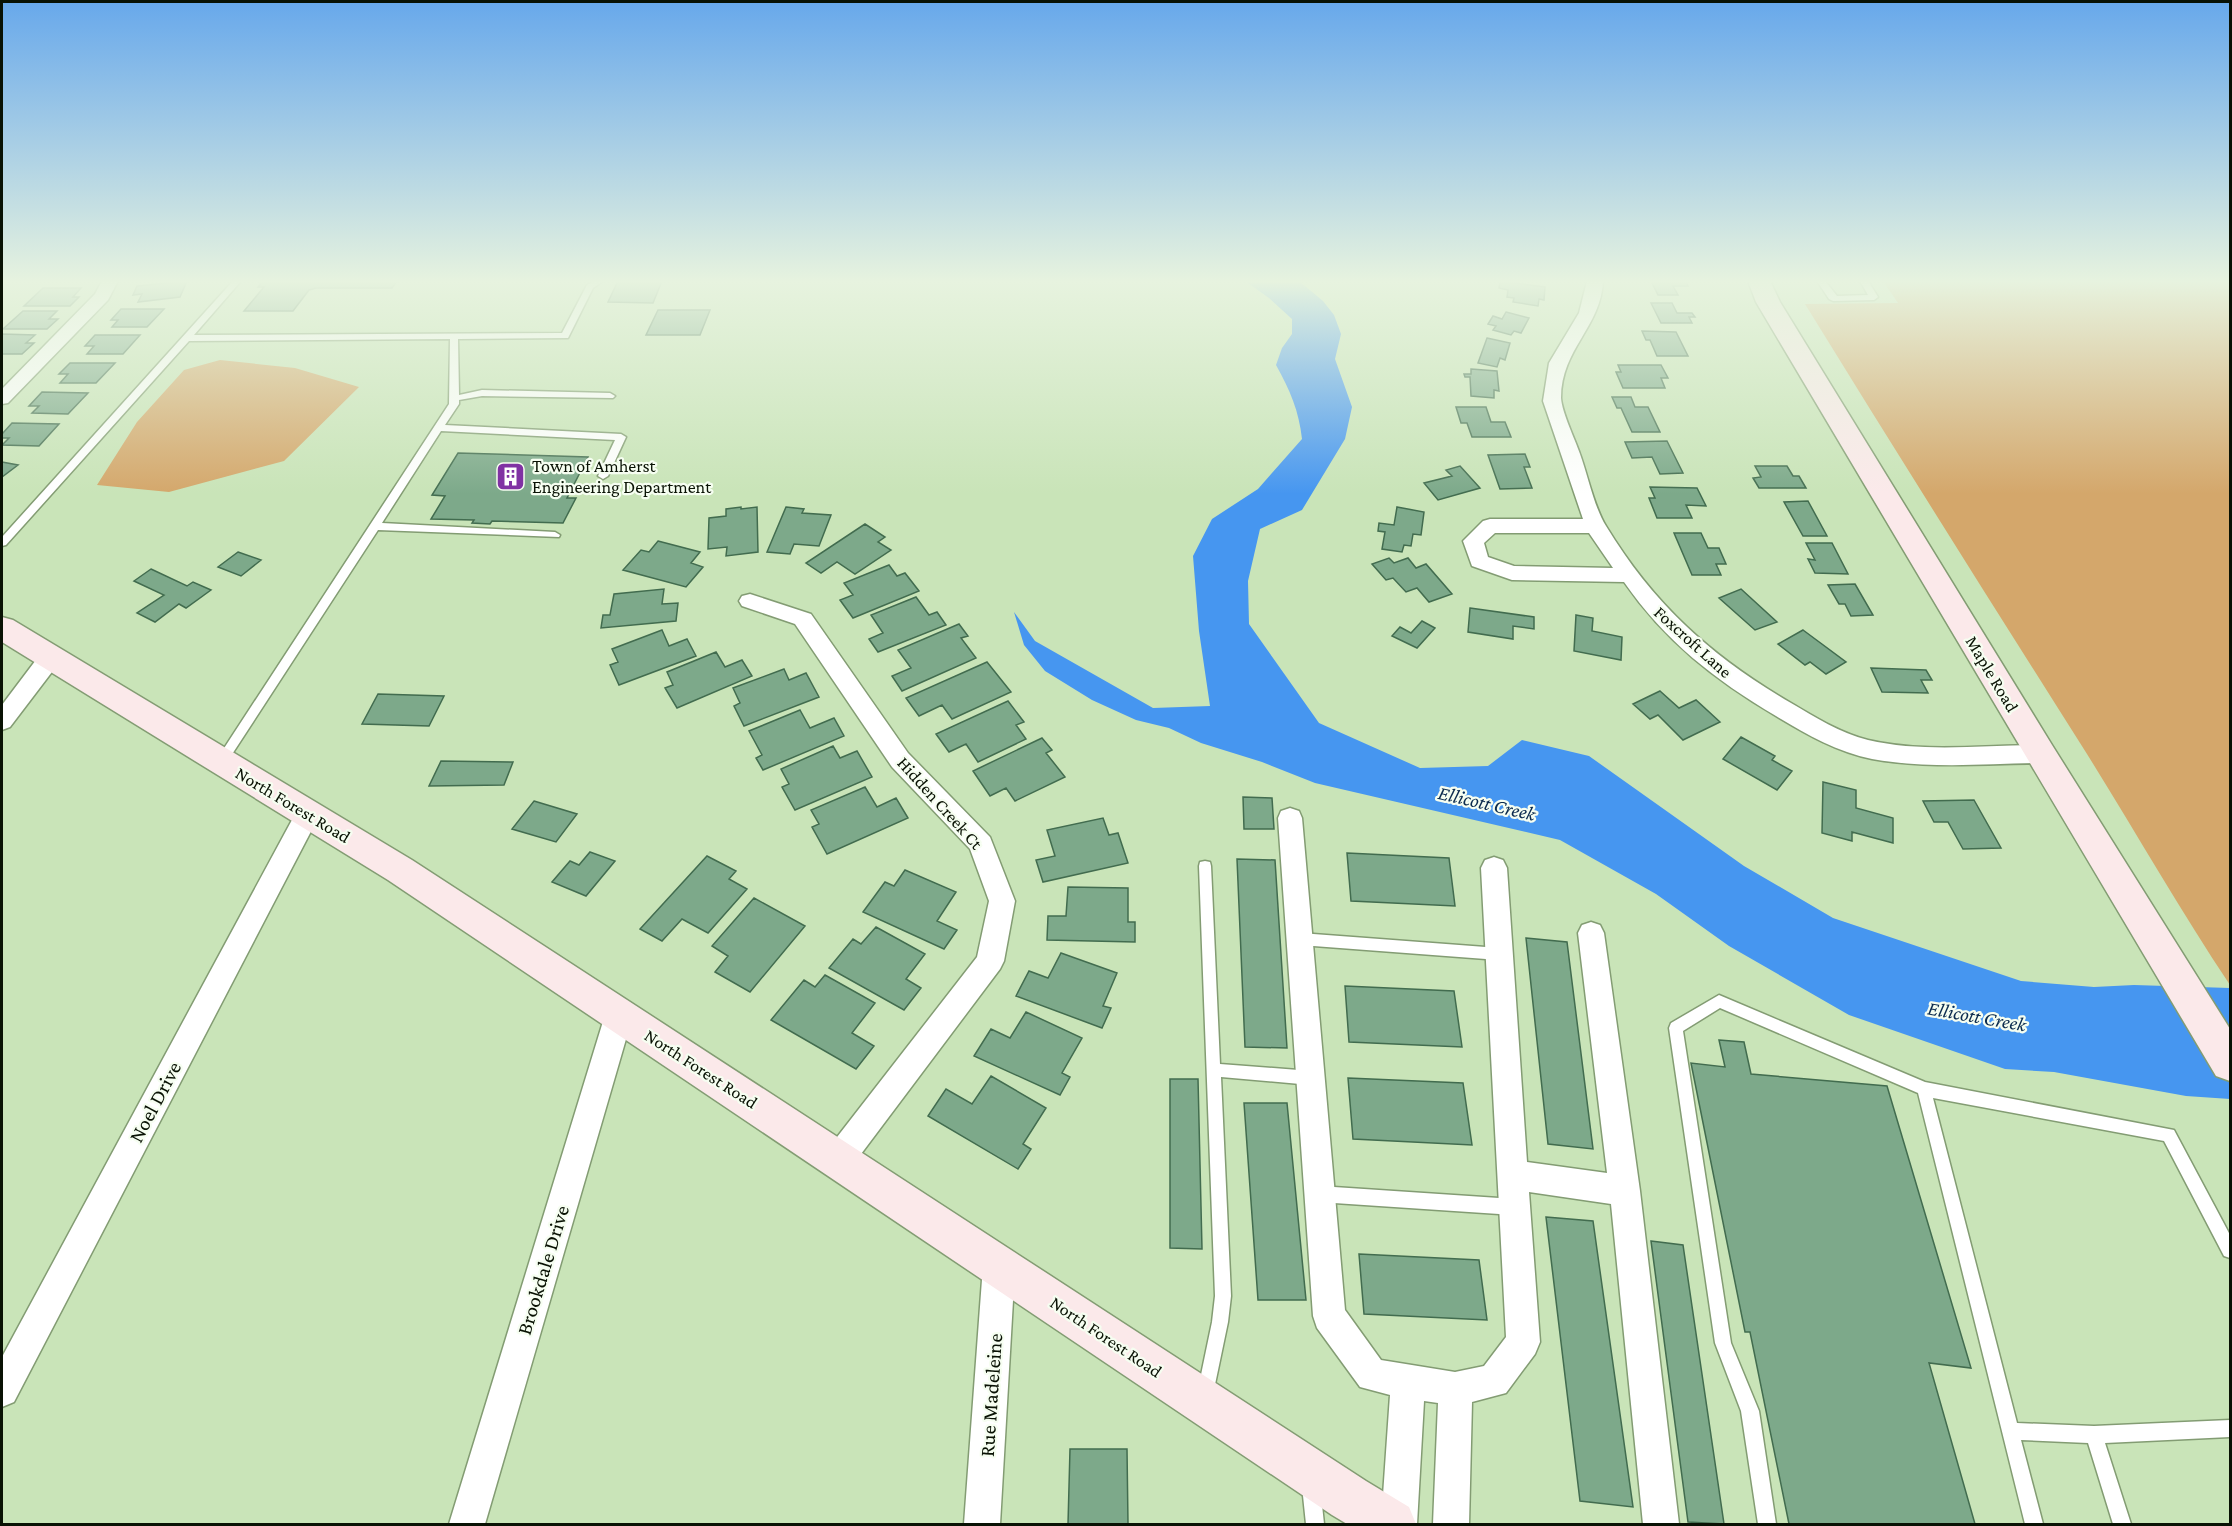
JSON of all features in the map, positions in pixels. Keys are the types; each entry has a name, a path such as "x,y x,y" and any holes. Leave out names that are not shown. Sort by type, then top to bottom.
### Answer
{"street":[{"path":"3,397 47,352"},
{"name":"Foxcroft Lane","path":"1565,352 1553,381 1552,400 1595,526 1653,608 1706,658 1773,705 1839,740 1869,749 1909,755 2040,754"},
{"name":"Maple Road","path":"1798,352 2040,754 2230,1063"},
{"path":"1595,526 1490,526 1473,541 1479,561 1512,573 1628,575"},
{"name":"Hidden Creek Ct","path":"750,601 803,619 900,760 981,844 1002,901 990,961 838,1160"},
{"name":"North Forest Road","path":"2,628 400,870 1310,1473 1392,1524"},
{"path":"2,721 50,658"},
{"name":"Noel Drive","path":"2,1390 308,814"},
{"path":"1290,818 1329,1316 1372,1375 1455,1389 1494,1382 1523,1342 1494,868"},
{"path":"1592,933 1625,1191 1661,1524"},
{"name":"Brookdale Drive","path":"467,1524 619,1015"},
{"path":"1513,1175 1625,1191"},
{"name":"Rue Madeleine","path":"982,1524 999,1266"},
{"path":"1399,1524 1408,1381"},
{"path":"1450,1524 1455,1389"}],"lane":[{"path":"2,543 174,352"},
{"path":"221,762 454,404 454,352"},
{"path":"455,398 482,393 610,396"},
{"path":"438,428 621,437 603,476"},
{"path":"374,526 555,535"},
{"path":"1203,1402 1221,1322 1223,1296 1205,866"},
{"path":"1300,939 1499,954"},
{"path":"1767,1524 1750,1411 1724,1343 1676,1028 1719,1001 1924,1089 2169,1135 2230,1250"},
{"path":"1213,1070 1311,1078"},
{"path":"1924,1089 2034,1524"},
{"path":"1319,1194 1515,1207"},
{"path":"2011,1431 2094,1435 2230,1429"},
{"path":"2094,1435 2122,1524"},
{"path":"1310,1473 1315,1524"}],"shaded area":[{"path":"1835,352 2230,352 2230,985 2087,754"},
{"path":"220,360 295,368 359,387 284,461 169,492 97,485 137,422 184,370"}],"water":[{"name":"Ellicott Creek","path":"1281,352 1337,352 1335,359 1352,407 1345,439 1302,510 1260,529 1248,581 1249,624 1319,723 1420,768 1488,766 1522,740 1589,756 1744,866 1833,918 2021,981 2094,987 2134,985 2230,988 2230,1099 2186,1096 2054,1072 2005,1069 1849,1015 1729,946 1656,894 1560,840 1315,783 1262,762 1201,743 1169,728 1136,720 1092,700 1045,671 1024,645 1014,612 1035,641 1153,708 1210,706 1199,631 1193,556 1212,519 1258,489 1302,439 1293,401 1276,365"}],"building":[{"path":"2,352 24,352 22,354"},
{"path":"89,352 125,352 123,354 87,354"},
{"path":"1482,352 1507,352 1505,360 1500,358 1497,367 1478,363"},
{"path":"1655,352 1686,352 1688,356 1657,356"},
{"path":"70,363 115,363 96,383 60,383 68,374 59,374"},
{"path":"1618,365 1661,365 1668,378 1661,378 1665,388 1623,388 1616,372 1621,372"},
{"path":"1471,369 1497,371 1499,391 1494,390 1494,398 1471,396 1470,377 1465,377 1464,374 1471,374"},
{"path":"42,392 88,393 68,414 32,413 39,406 29,406"},
{"path":"1612,397 1631,397 1635,407 1648,407 1660,432 1632,432 1621,408 1617,408"},
{"path":"1456,407 1486,407 1491,422 1505,422 1511,437 1472,437 1467,423 1461,423"},
{"path":"12,423 59,424 39,446 2,445 9,438 2,438 2,434"},
{"path":"1667,441 1683,473 1660,474 1652,457 1632,458 1625,442"},
{"name":"Town of Amherst Engineering Department","path":"458,453 588,457 567,498 576,498 563,523 492,521 490,524 472,523 474,520 431,519 445,496 432,495"},
{"path":"1525,454 1530,467 1524,467 1532,488 1500,489 1488,455"},
{"path":"2,462 18,465 2,477"},
{"path":"1460,466 1480,488 1438,500 1424,483 1452,476 1446,470"},
{"path":"1755,466 1787,466 1793,476 1799,476 1806,488 1759,488 1753,478 1761,477"},
{"path":"1650,487 1697,488 1706,506 1686,505 1692,518 1657,518 1649,498 1655,498"},
{"path":"1808,501 1827,536 1803,536 1784,502"},
{"path":"741,507 741,509 757,507 758,552 726,556 727,547 708,549 709,518 726,516 726,509"},
{"path":"786,507 804,509 802,513 831,515 819,546 794,544 790,554 767,552"},
{"path":"1397,507 1424,512 1421,535 1413,534 1411,546 1404,545 1402,552 1382,549 1385,532 1378,531 1379,523 1394,525"},
{"path":"865,524 885,537 878,542 891,550 855,574 837,562 821,573 806,563"},
{"path":"1674,533 1701,533 1708,548 1719,548 1726,564 1716,564 1721,575 1692,575"},
{"path":"658,541 700,552 691,563 703,567 686,587 623,570 641,550 649,552"},
{"path":"1806,543 1832,543 1848,574 1815,573 1808,559 1815,560"},
{"path":"238,552 261,560 241,576 218,567"},
{"path":"1389,558 1394,563 1408,558 1416,568 1426,564 1452,594 1429,602 1417,588 1406,592 1393,578 1386,580 1372,564"},
{"path":"889,565 897,576 905,573 919,591 853,618 840,600 853,595 844,583"},
{"path":"151,569 187,586 193,582 211,590 186,608 179,604 155,622 137,613 164,595 134,581"},
{"path":"1855,584 1873,615 1851,616 1845,604 1839,604 1828,585"},
{"path":"664,589 662,604 678,603 676,621 601,628 603,615 610,615 614,594"},
{"path":"1741,589 1777,622 1755,630 1719,598"},
{"path":"916,597 929,615 937,612 946,625 878,652 869,639 883,633 871,615"},
{"path":"1470,608 1534,617 1534,629 1513,626 1513,639 1468,632"},
{"path":"1576,615 1593,618 1592,631 1622,637 1621,660 1574,651"},
{"path":"1422,621 1435,628 1417,648 1392,636 1400,627 1411,633"},
{"path":"959,624 968,636 961,638 976,658 902,691 892,676 911,668 898,650"},
{"path":"662,630 669,646 687,639 696,656 619,685 610,665 618,662 612,649"},
{"path":"1803,630 1846,662 1826,674 1810,662 1805,665 1778,644"},
{"path":"716,652 725,667 742,660 752,676 677,708 665,688 673,685 667,672"},
{"path":"987,662 1011,692 952,719 942,705 919,716 906,698"},
{"path":"1871,668 1926,670 1932,680 1921,680 1928,693 1882,692"},
{"path":"784,669 789,680 806,673 819,697 744,726 734,706 740,703 733,688"},
{"path":"1660,691 1679,708 1696,700 1720,722 1683,740 1658,715 1650,719 1633,704"},
{"path":"378,694 444,696 429,726 362,724"},
{"path":"1008,701 1024,722 1016,725 1026,739 978,762 966,744 949,752 936,734"},
{"path":"800,710 810,728 834,718 844,736 763,770 756,758 762,755 749,731"},
{"path":"1741,737 1775,756 1772,760 1792,771 1777,790 1723,759"},
{"path":"1042,738 1052,750 1046,753 1065,777 1015,801 1006,788 990,796 973,771"},
{"path":"833,746 840,758 857,751 872,777 795,810 782,787 789,784 781,769"},
{"path":"441,761 513,762 504,785 429,786"},
{"path":"1823,782 1856,790 1856,808 1893,818 1893,843 1852,832 1852,841 1822,833"},
{"path":"865,787 877,807 896,798 908,818 827,854 812,827 819,824 811,810"},
{"path":"1243,797 1272,798 1274,829 1244,829"},
{"path":"1974,800 2001,848 1963,849 1948,822 1934,822 1923,801"},
{"path":"534,801 577,814 556,842 512,829"},
{"path":"1103,818 1109,835 1118,833 1128,863 1043,882 1036,860 1055,856 1047,830"},
{"path":"590,852 615,861 586,896 552,882 570,861 579,865"},
{"path":"1347,853 1449,858 1455,906 1351,901"},
{"path":"707,856 736,871 729,879 747,889 708,933 682,919 662,941 640,929"},
{"path":"1237,859 1275,860 1287,1048 1245,1047"},
{"path":"905,870 956,892 937,921 957,930 944,949 863,912 885,882 894,886"},
{"path":"1068,887 1128,888 1128,922 1135,922 1135,942 1047,940 1048,916 1066,916"},
{"path":"754,898 805,926 750,992 715,972 728,956 712,946"},
{"path":"876,927 925,954 906,979 921,988 904,1010 829,968 853,939 861,944"},
{"path":"1526,938 1567,942 1593,1149 1548,1144"},
{"path":"1061,953 1117,973 1103,1006 1111,1008 1102,1028 1016,996 1029,971 1048,978"},
{"path":"825,975 875,1003 852,1033 874,1046 856,1069 771,1020 804,980 815,987"},
{"path":"1345,986 1454,991 1462,1047 1349,1042"},
{"path":"1026,1012 1082,1038 1062,1073 1070,1077 1060,1095 974,1056 991,1029 1010,1038"},
{"path":"1719,1040 1744,1042 1751,1074 1887,1086 1971,1368 1929,1363 1975,1524 1789,1524 1750,1332 1745,1332 1691,1063 1725,1067"},
{"path":"991,1076 1046,1108 1023,1144 1031,1149 1018,1169 928,1116 946,1089 972,1104"},
{"path":"1348,1078 1463,1083 1472,1145 1353,1139"},
{"path":"1170,1079 1198,1079 1202,1249 1170,1248"},
{"path":"1244,1103 1287,1103 1306,1300 1258,1300"},
{"path":"1546,1217 1593,1221 1633,1507 1580,1501"},
{"path":"1651,1241 1683,1245 1724,1524 1688,1522"},
{"path":"1359,1254 1479,1260 1487,1320 1364,1314"},
{"path":"1070,1449 1127,1449 1128,1524 1068,1524"}],"place":[{"name":"Town of Amherst Engineering Department","path":"511,476"}]}
